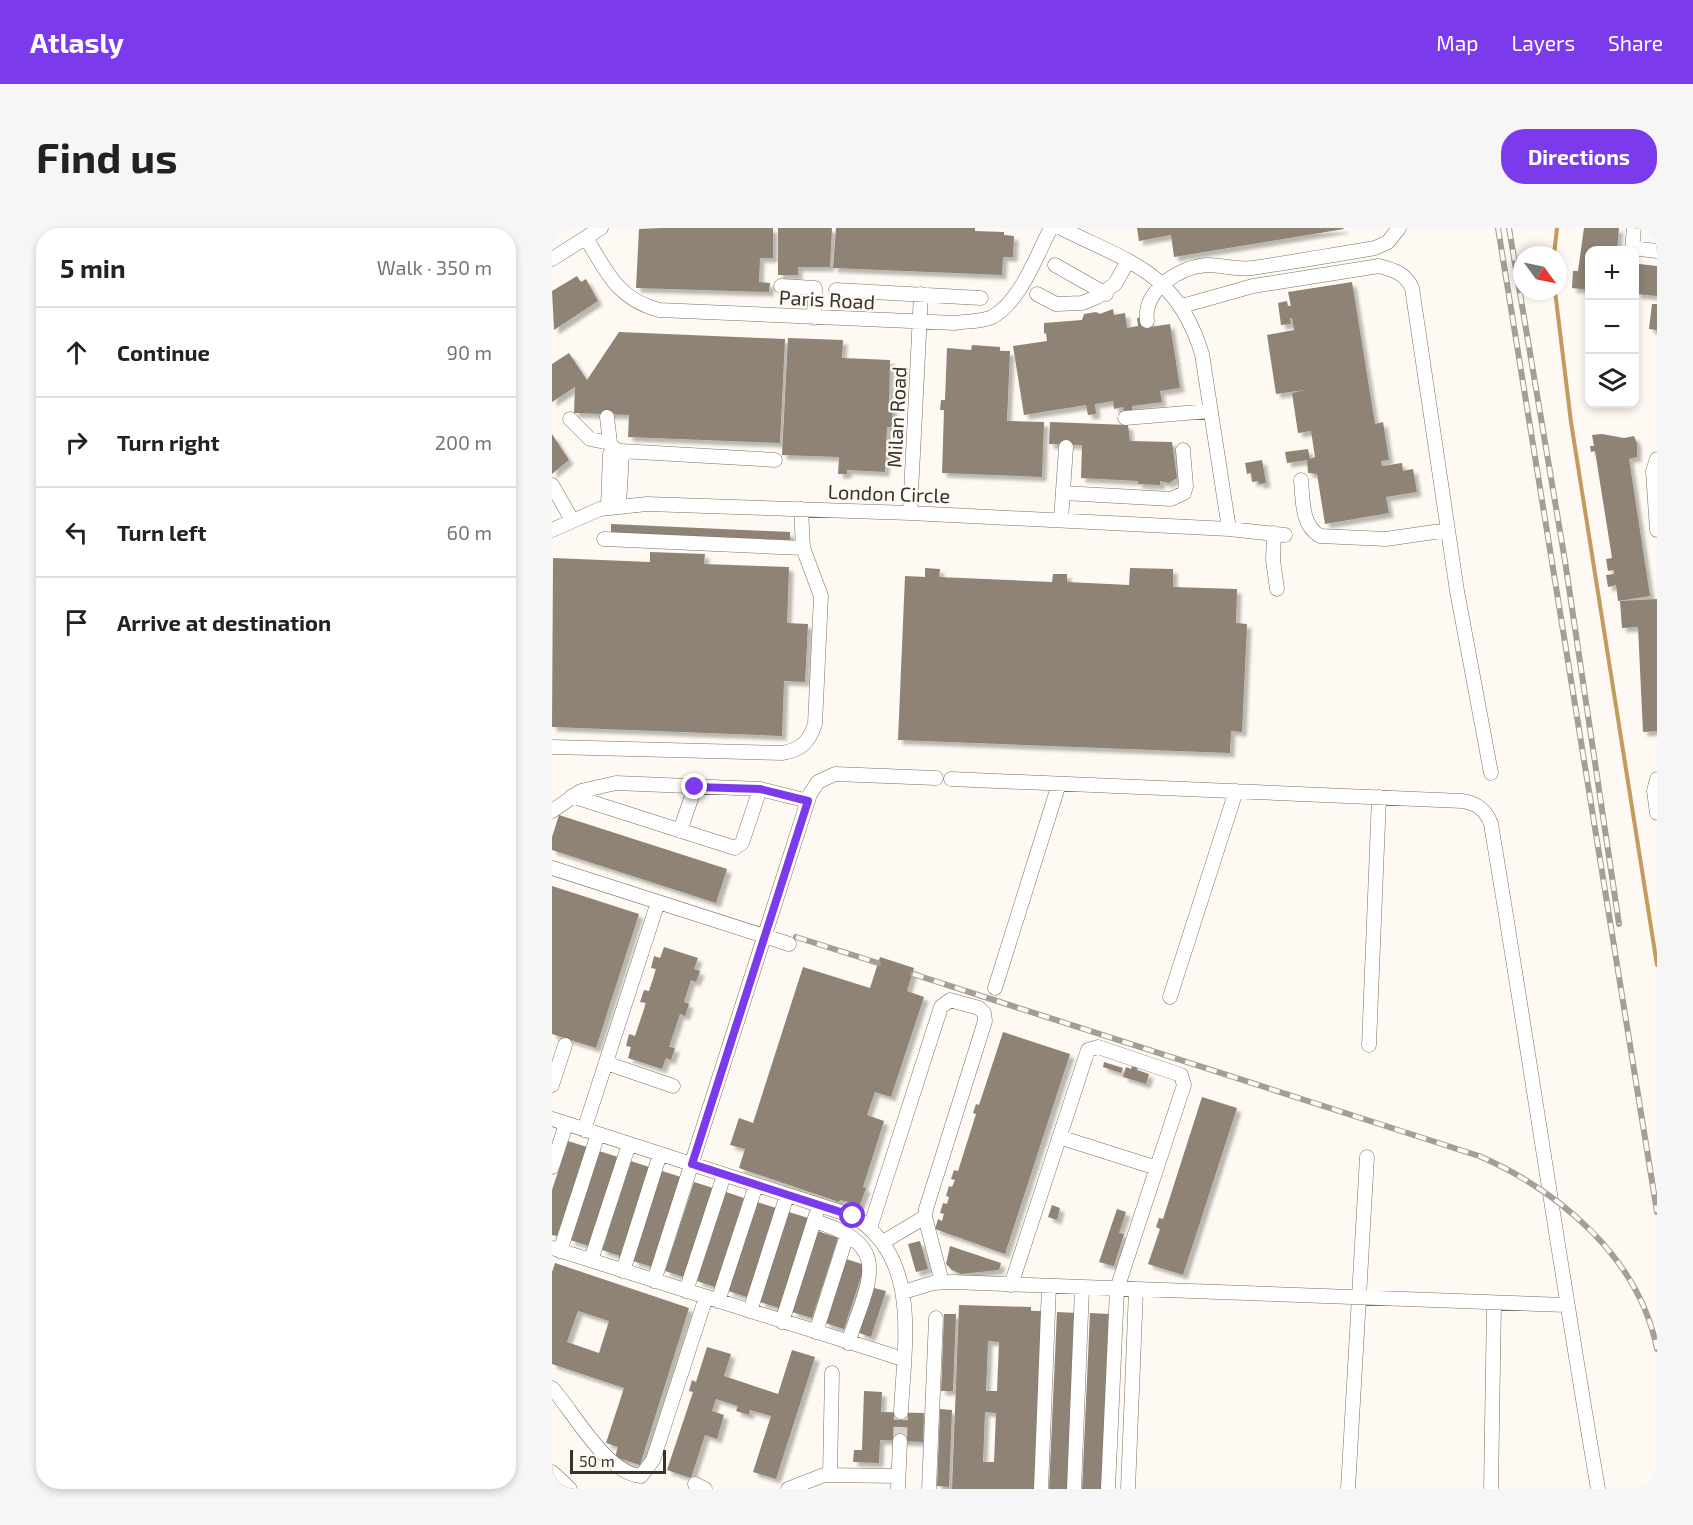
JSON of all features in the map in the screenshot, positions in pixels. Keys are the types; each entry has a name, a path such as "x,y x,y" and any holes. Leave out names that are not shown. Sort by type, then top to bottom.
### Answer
{"street":[{"path":"552,259 600,228"},
{"name":"Paris Road","path":"586,238 620,292 639,305 658,310 921,323 990,318 1004,308 1016,292 1051,228"},
{"path":"1061,228 1128,261 1163,284 1182,306 1194,326 1202,354 1229,529"},
{"path":"1147,321 1146,305 1155,290 1200,266 1244,269 1375,248 1388,242 1399,228"},
{"path":"1632,246 1634,228"},
{"path":"1639,250 1657,251"},
{"path":"1037,294 1052,303 1082,303 1106,294 1115,284 1128,261"},
{"path":"1055,265 1106,294"},
{"path":"1182,306 1253,286 1379,266 1401,274 1412,288 1448,530 1491,773"},
{"path":"781,286 815,288 813,318"},
{"path":"836,290 981,298"},
{"name":"Milan Road","path":"910,513 921,294"},
{"path":"1125,418 1210,411"},
{"path":"608,417 615,448 614,506"},
{"path":"570,419 590,439 615,448 775,460"},
{"path":"1061,520 1066,447"},
{"path":"1063,493 1171,499 1184,493 1186,486 1183,450"},
{"path":"1657,459 1653,471 1657,530"},
{"path":"1301,480 1305,519 1312,531 1320,536 1386,539 1448,530"},
{"path":"552,485 572,520"},
{"name":"London Circle","path":"552,530 572,520 614,506 910,513 1229,529 1279,534 1273,560 1277,589"},
{"path":"552,747 783,753 801,747 807,742 815,724 821,619 819,588 803,548 801,509"},
{"path":"604,539 803,548"},
{"path":"654,1281 808,801 818,782 835,774 936,778"},
{"path":"951,779 1379,797 1469,802 1482,808 1489,818 1549,1173 1566,1305 1598,1489"},
{"path":"1657,779 1654,791 1657,813"},
{"path":"552,812 572,796 592,787 615,783 760,789 808,801"},
{"path":"994,988 1059,784"},
{"path":"680,831 695,787"},
{"path":"572,796 738,848 760,789"},
{"path":"1170,997 1236,791"},
{"path":"1369,1045 1379,797"},
{"path":"552,868 789,944"},
{"path":"658,902 606,1063 591,1132 556,1249 903,1359"},
{"path":"870,1228 941,1006 946,1001 953,1000 982,1010 985,1021 928,1196 925,1217 942,1282"},
{"path":"552,1085 565,1045"},
{"path":"1011,1285 1086,1054 1091,1048 1098,1047 1178,1073 1185,1082 1117,1289 1108,1489"},
{"path":"606,1063 673,1086"},
{"path":"552,1119 853,1216 870,1228 883,1242 894,1263 903,1292 901,1412"},
{"path":"552,1167 566,1124"},
{"path":"1059,1137 1157,1168"},
{"path":"591,1260 629,1144"},
{"path":"623,1270 660,1154"},
{"path":"1348,1489 1361,1298 1367,1157"},
{"path":"686,1291 724,1175"},
{"path":"552,1388 609,1460 630,1474 641,1476 653,1460 756,1185"},
{"path":"750,1311 787,1195"},
{"path":"782,1322 819,1206"},
{"path":"883,1242 925,1217"},
{"path":"814,1221 855,1239 868,1253 871,1269 848,1343"},
{"path":"816,1332 847,1235"},
{"path":"903,1292 942,1282 1566,1305"},
{"path":"1041,1489 1049,1286"},
{"path":"1074,1489 1082,1288"},
{"path":"1128,1489 1136,1290"},
{"path":"1491,1489 1494,1303"},
{"path":"929,1489 936,1318"},
{"path":"830,1474 831,1373"},
{"path":"788,1489 830,1474 898,1483 900,1441"},
{"path":"552,1472 570,1489"}],"building":[{"path":"773,228 773,258 760,258 759,282 770,283 769,292 636,288 639,229"},
{"path":"778,228 832,228 830,267 798,267 798,275 778,275"},
{"path":"836,228 975,228 975,231 1004,232 1004,235 1014,236 1013,257 1003,257 1002,275 833,268"},
{"path":"1137,228 1344,229 1174,257 1171,235 1139,241"},
{"path":"1584,228 1619,228 1617,246 1585,246 1585,289 1572,288 1573,271 1578,271"},
{"path":"1639,264 1657,266 1657,296 1639,294"},
{"path":"577,276 581,282 586,279 598,301 554,330 552,291"},
{"path":"1352,282 1375,424 1383,422 1389,460 1381,461 1382,466 1402,463 1403,471 1413,469 1417,492 1386,497 1389,513 1325,524 1317,474 1308,473 1307,460 1287,463 1285,452 1308,449 1310,459 1315,457 1311,431 1298,433 1292,393 1304,390 1276,394 1267,335 1294,330 1292,318 1290,318 1291,324 1281,325 1278,303 1287,301 1288,306 1291,306 1288,292"},
{"path":"1652,304 1657,304 1657,330 1649,329"},
{"path":"1113,309 1114,315 1125,313 1127,328 1138,326 1137,318 1148,316 1150,327 1170,324 1180,388 1160,391 1162,402 1132,406 1132,410 1124,412 1123,407 1114,409 1113,401 1095,404 1096,414 1088,415 1086,405 1024,415 1013,346 1047,341 1046,333 1044,334 1044,323 1082,320 1084,314 1096,312 1100,314"},
{"path":"619,332 785,339 780,443 628,437 629,415 574,413 575,387 552,402 552,364 569,353 587,380"},
{"path":"788,338 843,340 842,358 890,360 889,404 893,404 892,427 887,427 885,472 847,470 847,474 838,474 839,457 782,455"},
{"path":"972,345 1000,347 1000,351 1010,351 1007,421 1044,422 1042,477 942,473 944,410 940,410 941,400 945,400 947,348 971,350"},
{"path":"1050,422 1128,425 1130,441 1172,442 1177,478 1169,483 1160,481 1160,485 1138,484 1138,481 1081,478 1082,445 1049,444"},
{"path":"552,434 569,460 552,474"},
{"path":"1602,434 1624,438 1634,436 1637,443 1637,457 1629,459 1650,596 1618,601 1616,585 1608,587 1606,575 1614,574 1614,570 1608,571 1606,559 1612,558 1595,451 1591,452 1590,446 1594,446 1592,435"},
{"path":"1262,460 1266,483 1259,484 1258,481 1252,482 1251,473 1247,474 1245,463"},
{"path":"611,524 790,532 790,540 611,533"},
{"path":"650,552 705,554 704,564 789,567 787,623 808,624 805,682 784,681 782,736 552,727 553,558 650,562"},
{"path":"925,568 940,569 939,577 1052,582 1053,574 1067,574 1067,582 1129,585 1130,568 1173,569 1173,587 1237,589 1236,623 1247,624 1242,732 1231,731 1230,753 898,740 905,576 925,577"},
{"path":"1657,599 1657,731 1643,732 1638,627 1622,628 1620,601"},
{"path":"559,815 727,869 716,903 552,850 552,837"},
{"path":"552,886 639,914 596,1048 552,1034"},
{"path":"664,947 698,958 694,969 700,971 696,982 691,980 684,1002 689,1004 685,1016 680,1014 669,1047 675,1048 671,1060 666,1058 662,1069 628,1058 631,1047 626,1046 629,1034 635,1036 646,1003 640,1002 644,990 649,991 656,969 651,968 654,956 660,958"},
{"path":"880,957 914,968 907,991 924,997 891,1097 875,1092 867,1115 884,1121 863,1187 866,1188 860,1205 840,1200 839,1202 739,1168 745,1149 730,1145 739,1118 753,1123 803,967 870,988"},
{"path":"1003,1032 1070,1054 1005,1254 935,1229 938,1219 942,1221 944,1214 940,1213 943,1203 947,1204 949,1197 946,1196 949,1186 952,1187 955,1180 951,1179 954,1170 958,1171 976,1114 973,1113 976,1104 979,1105"},
{"path":"1104,1062 1123,1068 1121,1073 1103,1067"},
{"path":"1132,1066 1149,1074 1146,1084 1123,1077 1126,1067 1131,1069"},
{"path":"1202,1097 1237,1108 1183,1275 1148,1264 1160,1229 1156,1227 1159,1218 1163,1219"},
{"path":"568,1141 587,1147 557,1236 552,1235 552,1190"},
{"path":"599,1151 618,1157 589,1246 570,1240"},
{"path":"631,1161 649,1167 620,1256 602,1250"},
{"path":"662,1171 681,1177 652,1267 633,1261"},
{"path":"694,1182 713,1188 684,1277 665,1271"},
{"path":"726,1192 744,1198 715,1287 697,1281"},
{"path":"757,1202 776,1208 747,1297 728,1291"},
{"path":"1052,1205 1060,1208 1057,1220 1048,1217"},
{"path":"1117,1209 1126,1212 1119,1233 1124,1234 1114,1266 1099,1262"},
{"path":"789,1212 808,1218 779,1308 760,1302"},
{"path":"818,1231 838,1238 812,1318 792,1312"},
{"path":"920,1241 928,1269 916,1272 908,1244"},
{"path":"950,1246 1001,1263 999,1270 961,1274 952,1270 946,1264"},
{"path":"846,1259 865,1265 844,1329 825,1323"},
{"path":"555,1263 689,1308 640,1465 615,1457 618,1447 606,1443 624,1388 552,1364 552,1272","holes":["578,1311 609,1321 599,1353 567,1342"]},
{"path":"874,1288 886,1291 871,1337 859,1333"},
{"path":"959,1305 1031,1307 1031,1311 1043,1311 1036,1489 952,1489","holes":["988,1341 999,1342 997,1391 986,1391","985,1412 996,1413 994,1462 983,1462"]},
{"path":"1057,1312 1076,1313 1069,1489 1049,1489"},
{"path":"1090,1313 1109,1314 1102,1489 1082,1489"},
{"path":"944,1314 956,1314 953,1391 941,1391"},
{"path":"707,1347 731,1354 724,1376 778,1394 792,1350 815,1357 776,1479 753,1472 771,1416 750,1410 749,1415 736,1411 738,1406 716,1399 712,1411 724,1415 717,1439 705,1435 691,1478 667,1470 693,1392 689,1391 692,1380 696,1382"},
{"path":"864,1391 882,1392 881,1412 924,1413 923,1442 880,1440 879,1463 853,1462 854,1450 862,1450"},
{"path":"940,1409 952,1410 949,1487 937,1486"}],"waterway":[{"path":"1555,246 1557,228"},
{"path":"1556,300 1571,422 1657,965"}],"tunnel":[{"path":"900,1441 901,1412"}],"railway":[{"path":"1498,228 1657,1212"},
{"path":"1509,228 1565,561 1619,924"},
{"path":"796,937 878,963"},
{"path":"913,974 1479,1156 1509,1171 1566,1208 1592,1231 1614,1257 1633,1285 1648,1316 1657,1349"}],"route":[{"path":"695,787 760,789 808,801 692,1164 853,1216"}]}
